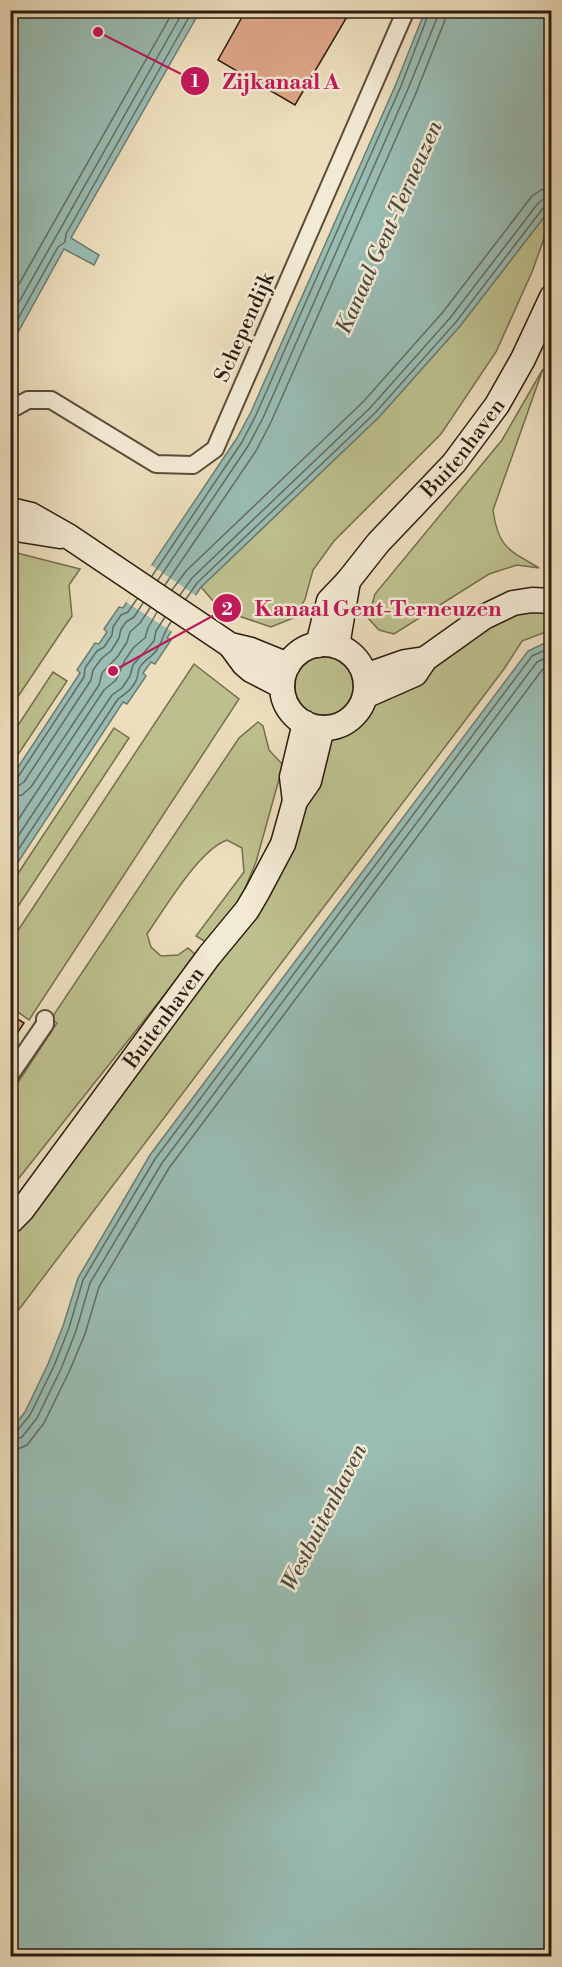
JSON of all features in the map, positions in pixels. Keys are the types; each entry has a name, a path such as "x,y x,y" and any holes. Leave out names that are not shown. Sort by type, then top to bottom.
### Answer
{"main road":[{"name":"Buitenhaven","path":"327,646 329,601 372,550 454,463 497,405 523,359 552,297"},
{"path":"10,510 31,515 68,537 230,645 251,670 285,676"},
{"path":"10,528 68,537"},
{"path":"365,686 415,674 425,659 484,616 513,603 532,600 552,601"},
{"path":"327,646 353,656 359,663 365,686 360,707 348,720 332,727 314,726 297,718 286,704 285,676 301,652 327,646"},
{"name":"Buitenhaven","path":"10,1222 22,1210 209,956 247,910 283,844 295,801 309,781 314,726"}],"street":[{"name":"Schependijk","path":"10,410 28,399 51,400 156,464 193,465 214,449 406,10"},
{"path":"10,1075 45,1024 45,1019"}],"green space":[{"path":"551,208 551,219 532,272 496,352 441,434 334,541 313,570 305,599 296,617 271,627 221,610 201,587 379,417 460,326"},
{"path":"543,369 493,510 498,533 502,540 513,552 539,568 517,565 489,574 394,634 379,630 368,618 375,594 502,440"},
{"path":"10,553 80,569 69,585 72,616 11,707"},
{"path":"523,609 551,611 551,630 522,641 504,669 17,1312 11,1338 11,1232 277,880 324,748 382,696 487,624"},
{"path":"324,657 335,659 345,665 351,675 353,686 351,697 345,707 335,713 324,715 313,713 303,707 297,697 295,686 297,675 303,665 313,659"},
{"path":"194,664 239,699 29,1020 11,1007 11,941"},
{"path":"53,672 67,681 11,765 11,736"},
{"path":"258,722 263,726 269,750 283,765 256,862 241,898 206,942 196,936 244,872 242,848 227,840 205,855 194,867 147,934 151,947 161,956 178,955 188,948 196,955 11,1188 11,1093 57,1023 51,1019 239,738"},
{"path":"114,728 129,738 11,917 11,884"}],"water":[{"path":"11,10 200,11 71,238 99,255 94,265 64,249 11,345"},
{"path":"425,11 551,11 551,208 460,326 379,417 201,587 167,638 171,640 155,664 151,662 143,673 146,676 127,704 123,702 11,873 11,778 80,673 77,670 95,643 99,644 107,632 104,629 119,607 123,608 237,438 251,412 396,84"},
{"name":"Westbuitenhaven","path":"551,640 551,1956 11,1956 11,1430 25,1412 48,1364 78,1278 150,1155 528,651"}],"pier":[{"path":"151,565 198,597 174,633 126,602"}],"building":[{"path":"246,10 351,10 295,105 218,60"},
{"path":"10,1014 24,1023 10,1044"}],"place":[{"name":"Zijkanaal A","path":"98,32"},
{"name":"Kanaal Gent-Terneuzen","path":"113,671"}]}
